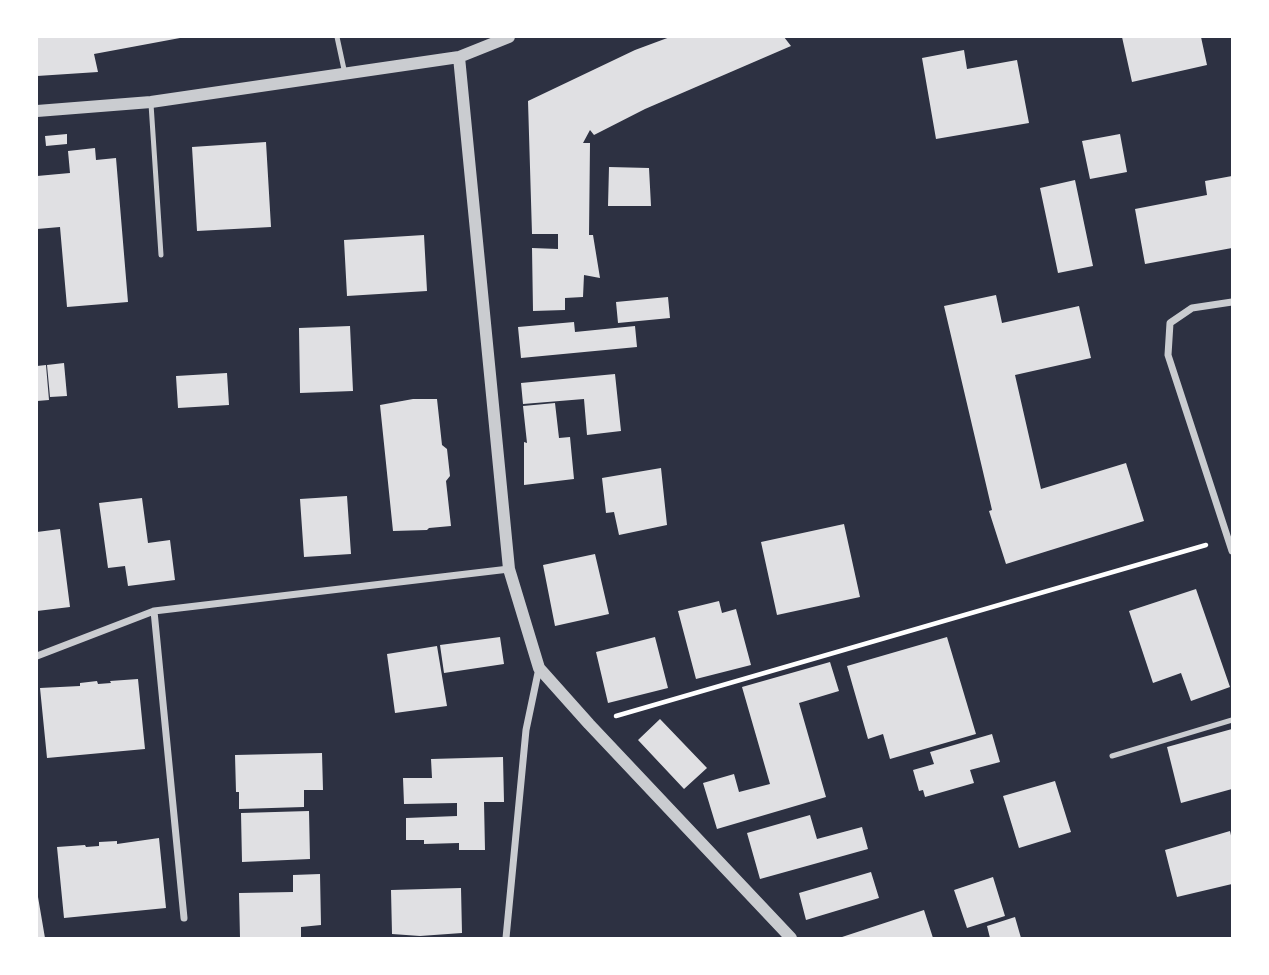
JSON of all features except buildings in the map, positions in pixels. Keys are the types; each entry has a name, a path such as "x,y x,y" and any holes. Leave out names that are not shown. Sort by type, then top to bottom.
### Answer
{"street":[{"path":"37,111 150,102 459,57 509,37"},
{"path":"459,57 509,569 539,668 791,938"},
{"path":"1232,302 1192,308 1170,323 1168,355 1232,551"},
{"path":"37,656 154,611 509,569"},
{"path":"154,611 184,918"},
{"path":"506,938 526,730 539,668"}],"lane":[{"path":"337,37 345,74"},
{"path":"150,102 161,255"},
{"path":"1112,756 1232,720"}],"path":[{"path":"589,724 1229,539"}]}
